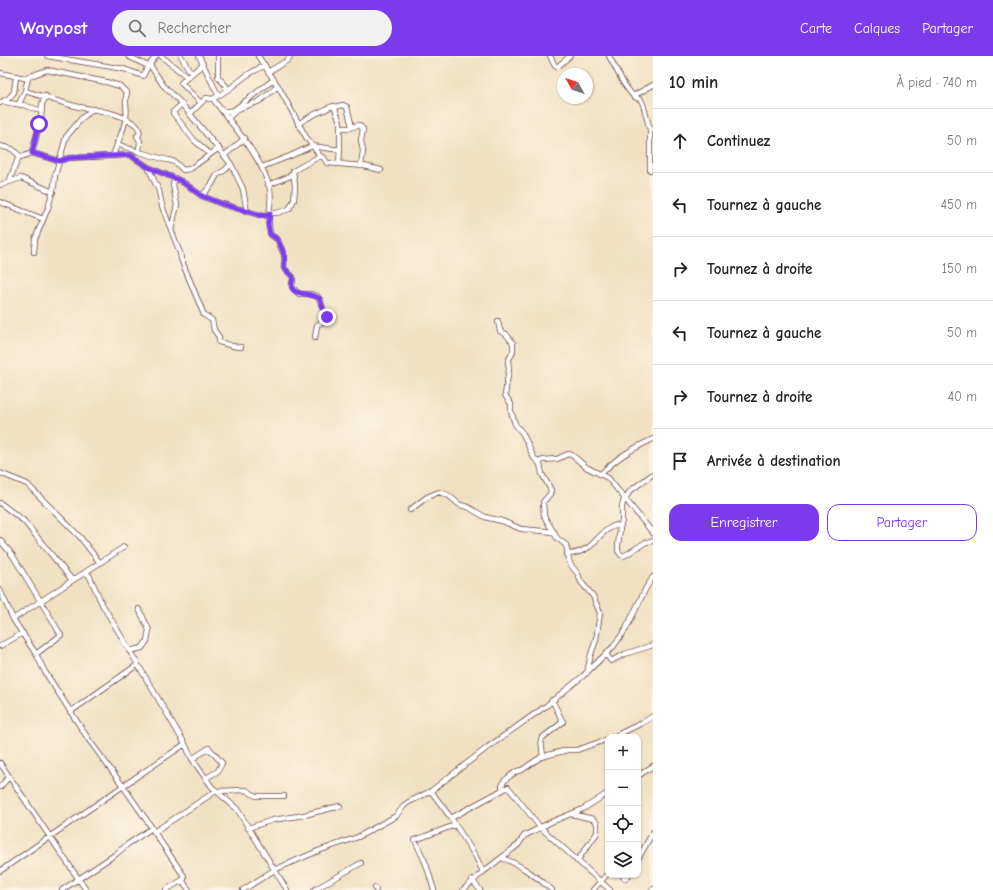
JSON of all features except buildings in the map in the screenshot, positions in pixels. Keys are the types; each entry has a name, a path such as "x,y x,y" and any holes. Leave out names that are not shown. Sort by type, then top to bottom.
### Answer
{"street":[{"path":"48,56 124,69 143,76 156,56"},
{"path":"128,56 149,65 163,85 182,104 225,155 243,189 247,212"},
{"path":"161,56 187,77"},
{"path":"181,56 191,73"},
{"path":"199,56 218,95"},
{"path":"218,56 218,76 226,86 226,90"},
{"path":"258,56 278,86 298,124 312,146 320,156 324,158 327,164 339,163 375,167 381,170"},
{"path":"268,72 288,60 290,56"},
{"path":"550,56 555,66 570,56"},
{"path":"609,56 624,84 633,96 642,102 650,127 650,170"},
{"path":"201,103 181,84 191,73 203,64"},
{"path":"212,99 247,75 265,65"},
{"path":"0,72 16,77 28,78 47,70 120,86 127,92 125,102 127,113 122,135 117,143 113,156"},
{"path":"1,102 9,98 14,92 16,77"},
{"path":"19,104 25,91 28,78"},
{"path":"223,112 234,110 273,80"},
{"path":"633,96 653,85"},
{"path":"228,118 238,109 260,101 278,86"},
{"path":"25,91 126,119 139,128 140,132 137,136 140,141 139,151"},
{"path":"32,153 42,111 42,104 46,96"},
{"path":"190,114 206,98 212,99 245,138 262,167 268,185 271,203 268,224 270,234 278,240 283,252 285,260 284,268 293,277 291,286 292,289 299,294 310,294 317,296 327,315 324,321 317,325 314,338"},
{"path":"1,102 19,104 42,111"},
{"path":"182,104 173,113 194,140 210,154"},
{"path":"298,124 314,113 331,106 336,107 343,105 347,107 352,127"},
{"path":"336,107 340,128 339,163"},
{"path":"34,252 35,239 53,192 59,161 67,135 82,118 93,109"},
{"path":"340,128 358,125 363,129 361,140 361,166"},
{"path":"225,155 245,138"},
{"path":"117,143 120,146 176,163 183,170 190,169 219,148"},
{"path":"0,146 12,149 18,156 21,157 32,153 59,161 69,158 130,155 148,167 175,178 202,196 222,204 263,216 270,213 277,213 289,208 294,200 295,186 293,173"},
{"path":"262,167 312,146 340,150"},
{"path":"8,182 18,156"},
{"path":"268,185 288,177 299,167 320,156"},
{"path":"202,196 217,175 231,164"},
{"path":"148,167 159,191 162,206 199,304 206,317 212,320 214,330 219,337 219,341 229,343 233,347 241,347"},
{"path":"0,185 20,178 53,192"},
{"path":"171,231 177,205 173,185 175,178"},
{"path":"0,202 43,219"},
{"path":"498,321 500,331 506,334 513,343 513,352 508,361 510,369 505,395 511,404 511,411 516,424 523,434 534,458 541,467 544,477 551,490 550,494 544,500 544,516 557,538 566,545 570,565 578,574 581,582 593,596 600,613 596,640 586,672"},
{"path":"601,474 620,456 653,439"},
{"path":"538,462 557,459 570,454 586,467 608,478 624,500 653,533"},
{"path":"0,473 27,484 80,537 100,563"},
{"path":"653,474 630,491 624,500 622,506 622,521 618,549 621,555 624,556 649,541 653,541"},
{"path":"410,510 428,497 439,492 448,495 460,505 468,507 487,518 502,521 521,529 554,532"},
{"path":"0,503 24,522 72,580"},
{"path":"567,554 574,554 588,547 613,526 620,528"},
{"path":"0,540 13,556 61,635 36,654"},
{"path":"13,619 124,547"},
{"path":"90,569 89,576 102,604 192,758 216,791 237,809 287,890"},
{"path":"84,573 89,576"},
{"path":"243,890 274,870 318,851 358,837 396,816 407,803 432,791 475,756 552,700 606,654 621,636 653,577"},
{"path":"0,590 13,619 36,654 45,672 70,712 123,786 184,876 184,879 166,890"},
{"path":"129,651 142,648 147,641 150,630 139,609"},
{"path":"0,646 22,633"},
{"path":"606,654 611,661 625,654 653,645"},
{"path":"70,712 137,664"},
{"path":"543,756 542,738 563,722 552,700"},
{"path":"619,734 653,716"},
{"path":"503,789 502,786 506,779 522,770 536,759 567,750 577,750 605,740"},
{"path":"0,871 185,744"},
{"path":"192,758 209,748 222,763 218,771 206,778"},
{"path":"0,763 51,836 86,890"},
{"path":"641,774 653,766"},
{"path":"0,787 10,777"},
{"path":"451,818 479,804 503,789 507,787 510,788 540,827 610,890"},
{"path":"62,890 116,854 128,844 216,791 246,790 256,796 284,796"},
{"path":"432,791 476,857 483,872"},
{"path":"463,890 472,880 518,845 524,836 540,827 590,805 605,795"},
{"path":"248,828 273,820 304,815 340,806"},
{"path":"571,814 593,819 597,823 598,829 595,836 577,861"},
{"path":"434,890 426,864 415,840 455,825"},
{"path":"641,854 653,832"},
{"path":"502,858 509,860 538,878 552,890"},
{"path":"314,890 361,863"},
{"path":"593,890 605,877"},
{"path":"182,880 189,890"},
{"path":"472,880 480,890"}],"route":[{"path":"39,124 32,153 59,161 67,158 130,155 142,164 181,181 202,196 222,204 263,216 270,213 268,228 270,234 279,241 279,245 285,260 285,270 294,279 291,286 292,289 298,294 310,294 317,296 320,299 323,309 327,313 327,317"}]}
